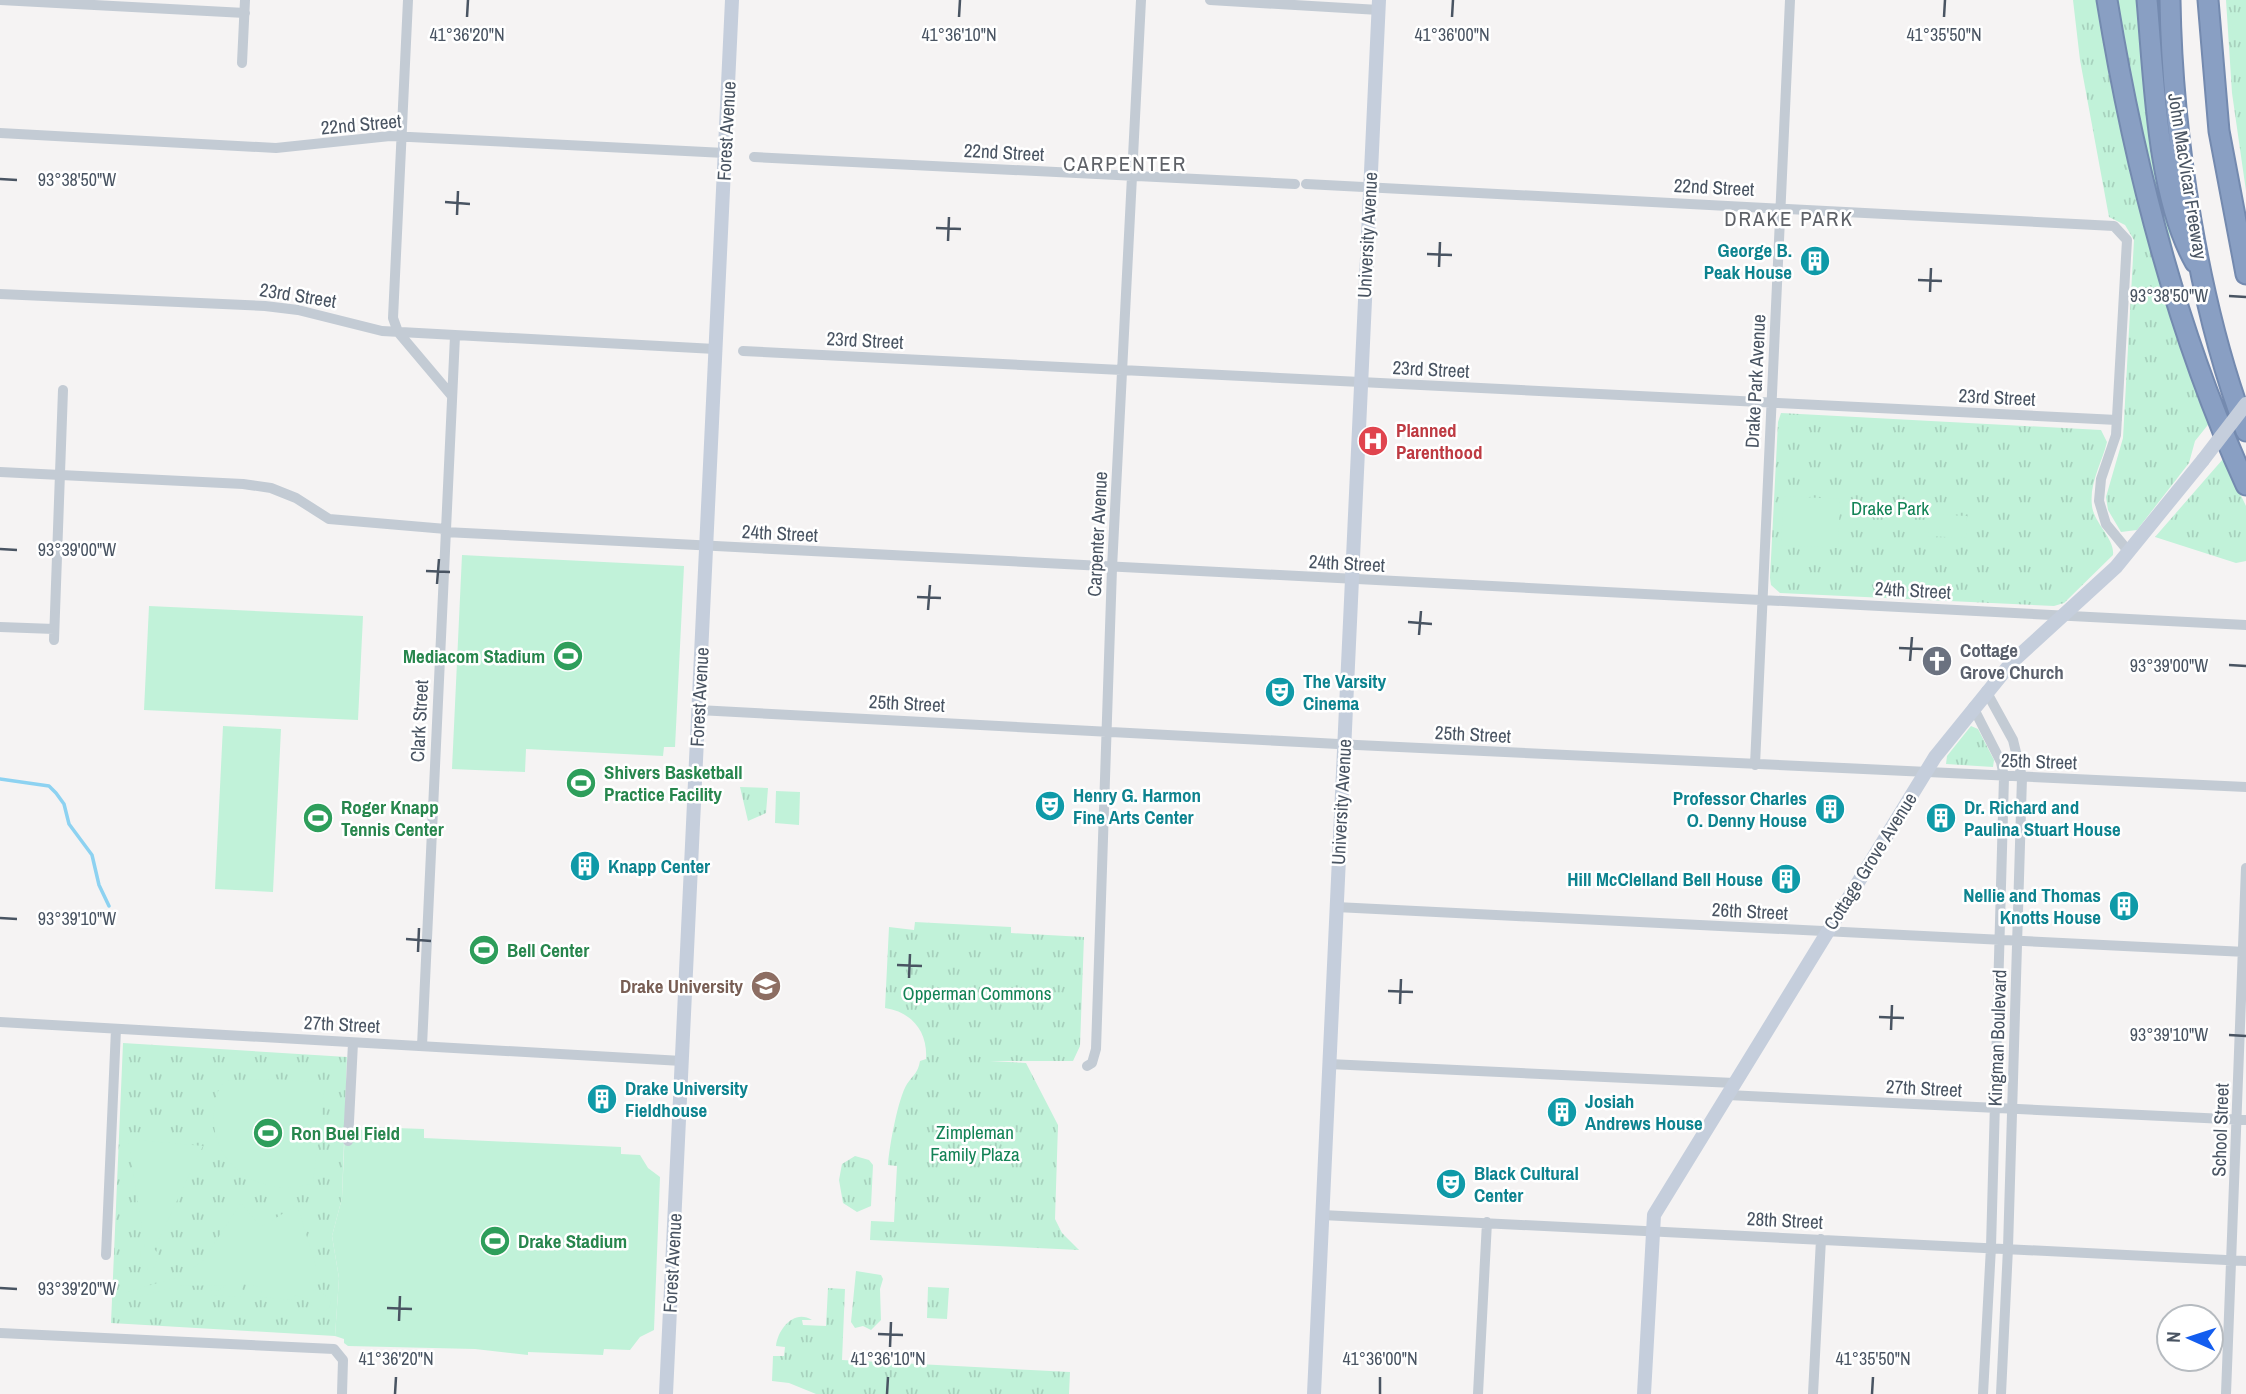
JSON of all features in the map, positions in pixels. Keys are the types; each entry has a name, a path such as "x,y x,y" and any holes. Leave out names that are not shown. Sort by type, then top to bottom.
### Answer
{"highway":[{"path":"2107,0 2149,206 2210,398 2246,485"},
{"path":"2147,0 2168,180 2181,238 2204,276"},
{"name":"John MacVicar Freeway","path":"2170,0 2182,156 2218,341 2246,431"},
{"name":"John MacVicar Freeway","path":"2208,0 2219,131 2246,274"}],"main road":[{"name":"Forest Avenue","path":"666,1394 732,0"},
{"name":"University Avenue","path":"1314,1394 1379,5"},
{"name":"Cottage Grove Avenue","path":"1644,1394 1654,1214 1924,773 1986,691 2031,643 2129,552 2246,404"}],"street":[{"path":"0,0 245,13"},
{"path":"242,63 245,0"},
{"path":"408,0 393,318 398,332 452,396"},
{"name":"Carpenter Avenue","path":"1087,1066 1093,1060 1096,1049 1112,568 1141,0"},
{"path":"1210,0 1379,5"},
{"name":"Drake Park Avenue","path":"1755,765 1790,0"},
{"name":"22nd Street","path":"0,133 276,148 401,136 725,152"},
{"name":"22nd Street","path":"754,157 2090,223 2119,229 2127,240 2117,420"},
{"name":"23rd Street","path":"0,294 265,306 298,310 398,332 715,349"},
{"name":"Clark Street","path":"422,1046 454,336"},
{"name":"23rd Street","path":"743,351 2117,420"},
{"path":"54,640 63,390"},
{"path":"2117,420 2113,449 2101,479 2099,501 2106,524 2129,552"},
{"name":"24th Street","path":"0,472 243,484 271,488 296,498 329,519 446,531 1352,581 2246,625"},
{"path":"0,627 54,629"},
{"name":"Kingman Boulevard","path":"1986,691 2016,748 2022,777 2013,1109 2001,1394"},
{"name":"Kingman Boulevard","path":"1973,707 2001,762 2004,777 1991,1247 1983,1394"},
{"name":"25th Street","path":"698,710 1344,745 2246,788"},
{"name":"School Street","path":"2227,1394 2242,1120 2246,868"},
{"name":"26th Street","path":"1336,907 2245,952"},
{"name":"27th Street","path":"0,1022 682,1061"},
{"path":"106,1255 116,1029"},
{"path":"348,1141 353,1043"},
{"name":"27th Street","path":"1329,1063 1994,1108 2242,1120"},
{"name":"28th Street","path":"1322,1215 2246,1261"},
{"path":"1478,1394 1488,1222"},
{"path":"1813,1394 1821,1239"},
{"path":"0,1333 334,1349 343,1360 342,1394"}],"green space":[{"path":"2073,0 2100,0 2211,421 2195,441 2189,463 2137,530 2121,532 2108,510 2106,497 2123,438 2134,240 2125,225 2109,217 2080,60"},
{"path":"2114,0 2136,0 2147,113 2173,251 2209,373 2165,235"},
{"path":"2226,0 2246,0 2246,191 2232,93"},
{"name":"Drake Park","path":"1781,413 2101,430 2107,442 2094,481 2092,506 2096,519 2111,543 2113,555 2064,603 2054,606 1780,593 1771,585 1770,578 1778,422"},
{"path":"2223,459 2246,506 2246,561 2236,563 2155,537"},
{"path":"1784,496 1840,499 1838,548 1781,545"},
{"path":"1930,514 1967,516 1966,538 1928,536"},
{"name":"Mediacom Stadium","path":"462,555 684,566 675,747 664,747 663,756 526,749 525,772 452,769"},
{"path":"149,606 363,616 358,720 144,710"},
{"path":"223,726 281,729 273,892 215,889"},
{"path":"1971,726 1978,729 1994,760 1993,767 1946,764 1947,756"},
{"path":"740,787 768,788 766,813 748,821"},
{"path":"776,791 800,792 799,825 775,823"},
{"path":"915,922 1011,927 1011,933 1084,937 1080,1046 1073,1061 990,1061 1026,1063 1058,1125 1055,1219 1062,1233 1079,1250 870,1240 871,1221 894,1222 897,1166 888,1165 892,1136 897,1111 907,1084 917,1071 920,1061 926,1059 924,1040 916,1025 903,1014 885,1008 889,927 914,930"},
{"path":"123,1043 347,1057 342,1198 332,1236 339,1278 335,1336 111,1323"},
{"name":"Ron Buel Field","path":"272,1079 317,1082 324,1089 313,1183 276,1187 259,1182 243,1174 220,1148 215,1131 214,1111 222,1084 225,1081"},
{"name":"Drake Stadium","path":"368,1127 424,1129 424,1138 621,1147 621,1154 640,1155 648,1168 660,1177 654,1330 640,1337 630,1350 604,1349 603,1355 528,1352 528,1355 475,1349 348,1346 344,1339 335,1336 339,1278 332,1236 342,1198 345,1129 367,1130"},
{"path":"128,1139 203,1146 154,1249 158,1253 155,1267 149,1270 139,1264 141,1251 145,1247"},
{"path":"855,1156 869,1160 873,1165 871,1206 857,1212 843,1203 839,1180 842,1164"},
{"path":"241,1203 261,1227 297,1205 321,1282 307,1283 313,1291 318,1289 331,1301 329,1308 321,1311 309,1304 308,1299 295,1295 294,1300 260,1297 263,1287 241,1284 244,1297 211,1295 212,1290 217,1291 227,1285 178,1286 123,1301 123,1293 175,1278 202,1262"},
{"path":"856,1271 881,1275 883,1279 880,1289 881,1320 871,1330 863,1326 855,1328 851,1322"},
{"path":"928,1287 949,1288 947,1319 927,1318"},
{"path":"828,1288 845,1289 842,1360 1070,1372 1069,1394 816,1394 789,1383 772,1381 773,1356 784,1356 785,1347 776,1346 780,1333 788,1322 799,1317 812,1320 802,1320 803,1325 826,1326"}],"waterway":[{"path":"0,779 49,786 56,793 64,804 69,824 92,855 99,885 109,906"}],"place":[{"name":"George B. Peak House","path":"1815,261"},
{"name":"Planned Parenthood","path":"1373,441"},
{"name":"Mediacom Stadium","path":"568,656"},
{"name":"Cottage Grove Church","path":"1937,661"},
{"name":"The Varsity Cinema","path":"1280,692"},
{"name":"Shivers Basketball Practice Facility","path":"581,783"},
{"name":"Henry G. Harmon Fine Arts Center","path":"1050,806"},
{"name":"Professor Charles O. Denny House","path":"1830,809"},
{"name":"Roger Knapp Tennis Center","path":"318,818"},
{"name":"Dr. Richard and Paulina Stuart House","path":"1941,818"},
{"name":"Knapp Center","path":"585,866"},
{"name":"Hill McClelland Bell House","path":"1786,879"},
{"name":"Nellie and Thomas Knotts House","path":"2124,906"},
{"name":"Bell Center","path":"484,950"},
{"name":"Drake University","path":"766,986"},
{"name":"Drake University Fieldhouse","path":"602,1099"},
{"name":"Josiah Andrews House","path":"1562,1112"},
{"name":"Ron Buel Field","path":"268,1133"},
{"name":"Black Cultural Center","path":"1451,1184"},
{"name":"Drake Stadium","path":"495,1241"}],"district":[{"name":"CARPENTER","path":"1125,163"},
{"name":"DRAKE PARK","path":"1789,218"}],"park label":[{"name":"Opperman Commons","path":"977,993"},
{"name":"Zimpleman Family Plaza","path":"975,1143"}]}
